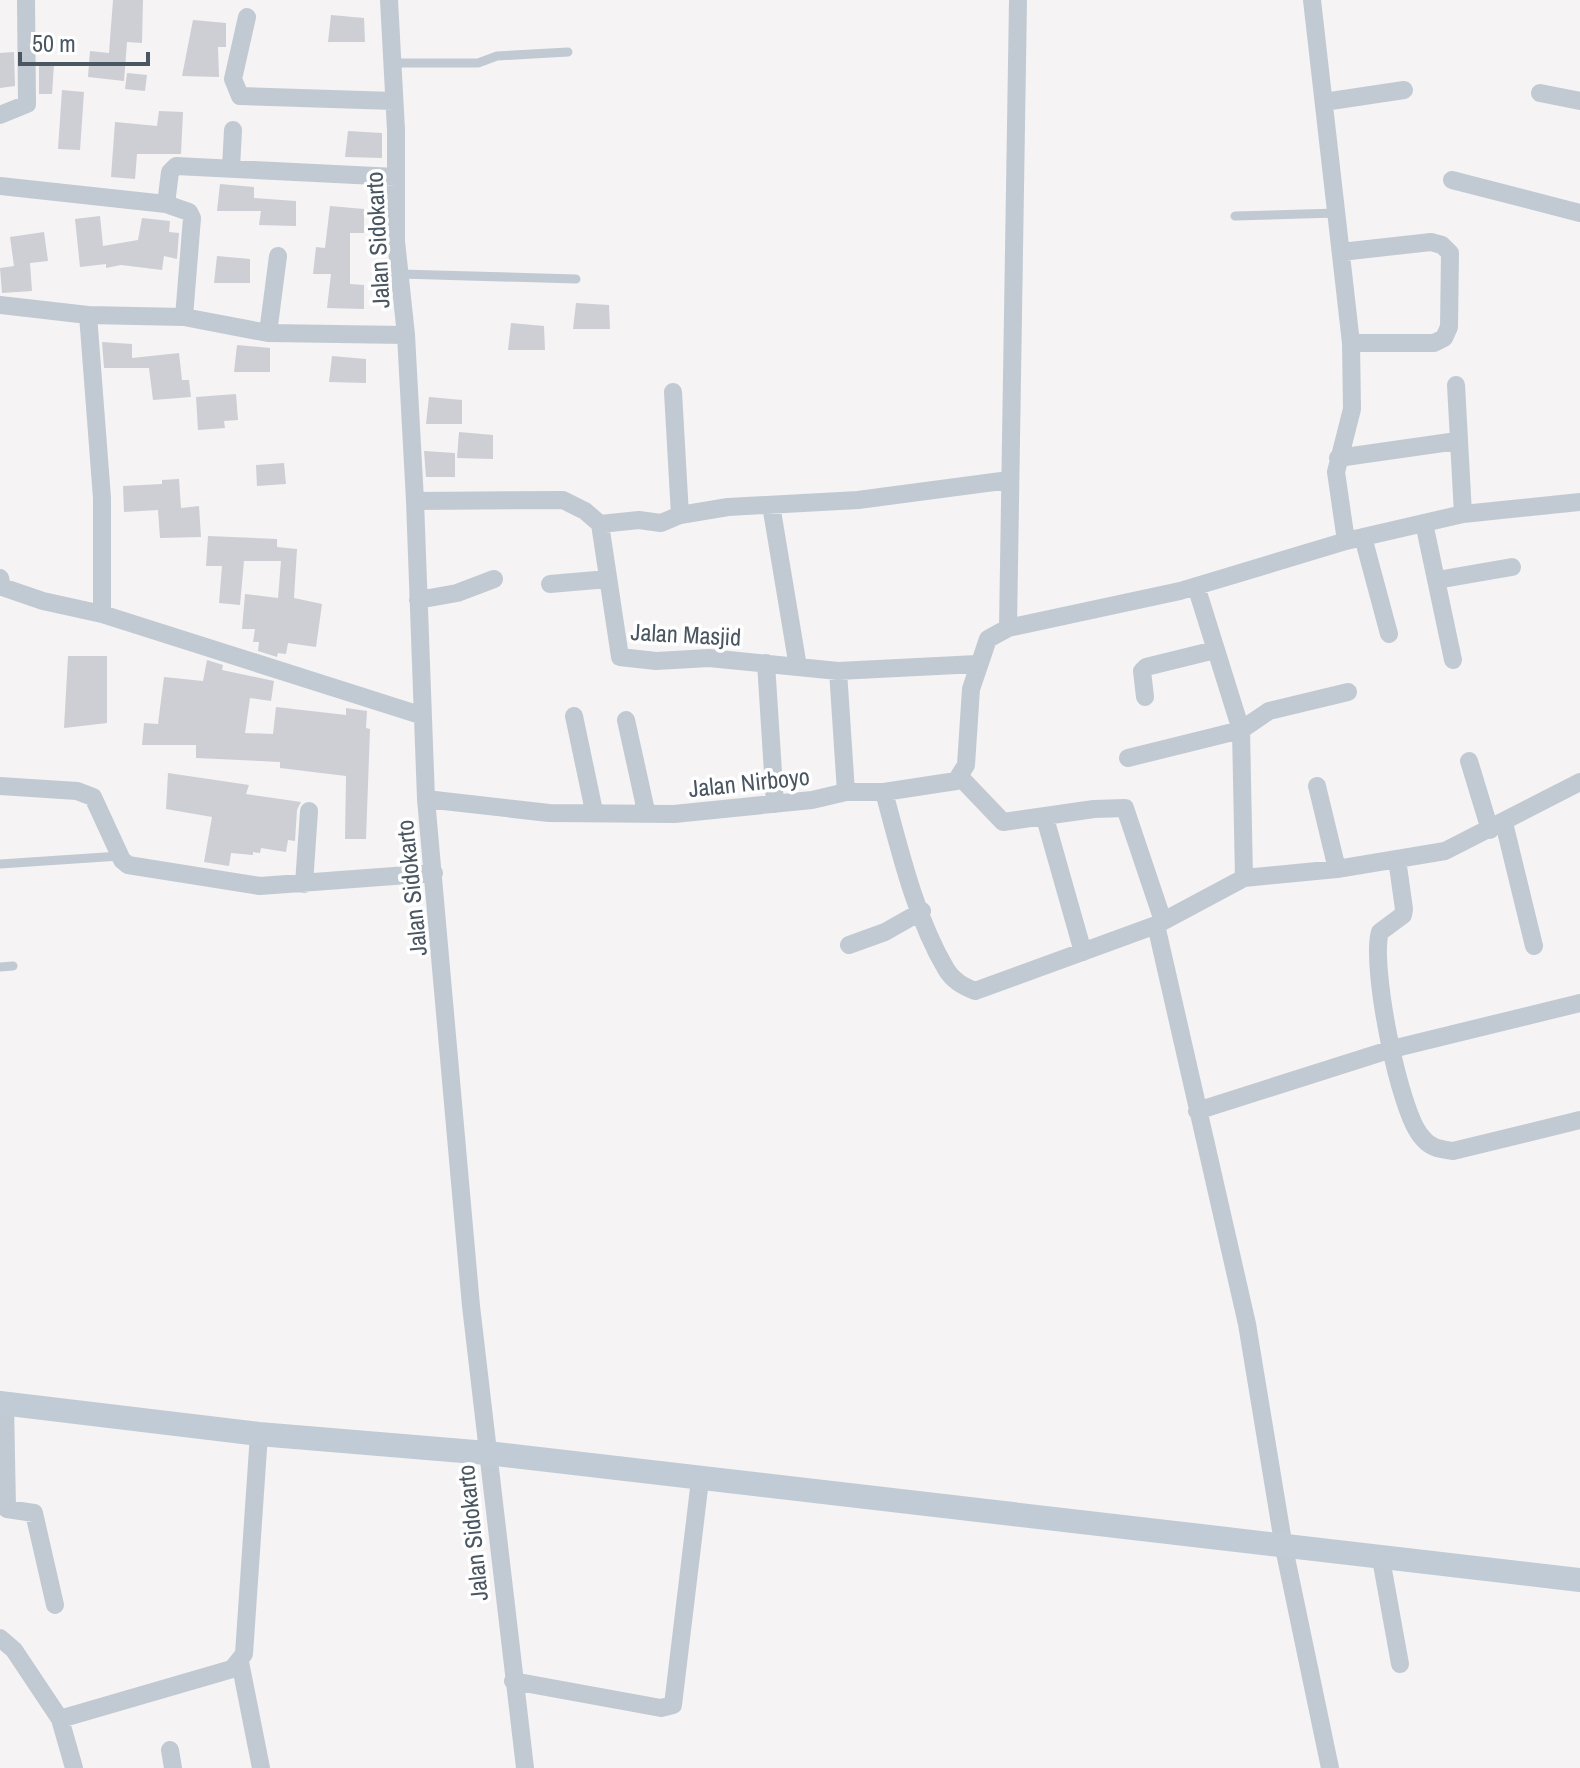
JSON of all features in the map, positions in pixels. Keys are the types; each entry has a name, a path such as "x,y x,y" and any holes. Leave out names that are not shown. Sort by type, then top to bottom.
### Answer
{"main road":[{"path":"2,1403 259,1434 487,1453 1580,1580"}],"street":[{"path":"0,115 27,104 26,0"},
{"name":"Jalan Sidokarto","path":"389,0 400,274 415,501 420,715 426,799 471,1306 525,1768"},
{"path":"1008,628 1018,0"},
{"path":"1312,0 1351,343 1352,409 1338,458 1337,495 1389,634"},
{"path":"247,17 233,79 240,96 394,101"},
{"path":"1324,102 1404,90"},
{"path":"1540,93 1580,101"},
{"path":"231,168 233,130"},
{"path":"166,204 173,167 396,177"},
{"path":"1452,180 1580,213"},
{"path":"0,186 182,208 192,218 184,317"},
{"path":"1341,252 1431,242 1450,253 1449,327 1444,338 1434,343 1351,343"},
{"path":"268,333 278,256"},
{"path":"0,305 88,315 184,317 268,333 406,335"},
{"path":"88,315 102,498 102,614"},
{"path":"1456,385 1463,514"},
{"path":"673,392 680,515"},
{"path":"1338,458 1457,441"},
{"path":"415,501 563,500 585,511 600,524 639,520 661,523 680,515 858,500 1009,480"},
{"path":"1330,1768 1284,1548 1247,1324 1197,1111 1160,923 1117,808 1003,822 992,815 960,777 966,765 971,689 988,639 1008,628 1117,607 1355,539 1463,514 1580,502"},
{"path":"771,505 798,667"},
{"path":"1424,523 1453,660"},
{"name":"Jalan Masjid","path":"600,524 620,657 656,661 709,658 838,671 977,664"},
{"path":"1437,580 1512,567"},
{"path":"0,578 2,587 43,601 102,614 420,715"},
{"path":"418,600 457,593 494,579"},
{"path":"550,584 608,579"},
{"path":"1196,586 1241,730 1244,878"},
{"path":"1145,697 1142,671 1146,667 1215,650"},
{"path":"766,663 775,804"},
{"path":"838,671 846,792"},
{"path":"1128,758 1241,730 1269,711 1348,692"},
{"path":"574,716 594,811"},
{"path":"626,720 646,811"},
{"path":"1469,761 1497,826 1534,946"},
{"name":"Jalan Nirboyo","path":"426,799 549,813 646,811 674,814 775,804 846,792 884,792 956,781 960,777"},
{"path":"884,792 908,877 947,971 960,985 975,991 1160,923 1244,878 1337,869 1445,851 1580,782"},
{"path":"0,786 77,791 93,797 120,856 128,865 260,886 434,873"},
{"path":"1317,786 1337,869"},
{"path":"304,884 309,811"},
{"path":"1045,818 1083,952"},
{"path":"1397,859 1404,909 1403,915 1380,932 1378,977 1392,1049 1419,1135 1435,1149 1453,1151 1580,1120"},
{"path":"849,945 885,932 922,911"},
{"path":"1197,1111 1392,1049 1580,1003"},
{"path":"2,1403 7,1509 34,1513 55,1605"},
{"path":"60,1719 232,1669 240,1662 244,1654 259,1434"},
{"path":"513,1681 661,1708 673,1705 700,1480"},
{"path":"1381,1559 1400,1664"},
{"path":"0,1638 14,1650 60,1719 74,1768"},
{"path":"240,1662 261,1768"}],"lane":[{"path":"392,63 478,63 497,56 568,52"},
{"path":"1235,216 1337,213"},
{"path":"400,274 576,279"},
{"path":"0,864 120,856"},
{"path":"0,967 13,966"}],"building":[{"path":"113,0 143,0 142,43 127,42 124,81 88,77 90,51 109,53"},
{"path":"331,15 364,18 365,42 328,42"},
{"path":"193,20 226,23 226,47 218,47 219,77 182,76"},
{"path":"14,52 15,86 0,88 0,53"},
{"path":"39,63 54,64 52,94 39,94"},
{"path":"127,73 147,75 145,91 125,89"},
{"path":"62,90 84,92 80,150 58,149"},
{"path":"159,111 183,112 181,154 137,154 135,179 111,177 115,122 157,126"},
{"path":"348,131 382,133 382,158 345,157"},
{"path":"220,184 254,187 254,198 296,201 296,226 259,225 261,211 217,211"},
{"path":"330,206 364,209 364,233 350,233 350,284 364,285 364,309 327,308 331,274 313,274 316,247 325,248"},
{"path":"100,216 103,246 138,240 142,218 170,221 169,232 179,233 177,259 164,256 162,270 121,265 106,268 106,264 80,267 75,219"},
{"path":"44,232 48,261 30,263 32,291 2,293 0,268 14,266 10,237"},
{"path":"217,256 250,259 250,283 214,283"},
{"path":"576,303 609,305 610,329 573,329"},
{"path":"511,323 544,326 545,350 508,350"},
{"path":"102,342 132,344 132,358 179,353 182,380 189,380 191,397 153,400 149,368 104,368"},
{"path":"237,345 270,348 270,372 234,372"},
{"path":"332,356 366,359 366,383 329,382"},
{"path":"236,394 238,420 224,421 225,428 198,430 196,397"},
{"path":"429,397 462,400 462,424 426,424"},
{"path":"459,432 493,435 493,459 457,458"},
{"path":"424,451 455,453 455,477 426,477"},
{"path":"284,463 286,484 257,486 256,465"},
{"path":"179,479 181,508 199,506 201,537 160,538 158,510 124,512 123,486 162,484 162,480"},
{"path":"208,536 277,539 277,547 297,549 294,598 322,604 316,647 288,643 286,654 278,653 277,657 258,651 259,642 253,642 255,629 242,629 245,594 278,598 281,561 244,561 240,605 219,603 222,566 206,566"},
{"path":"68,656 107,656 107,723 64,728"},
{"path":"207,660 223,665 222,670 274,681 271,701 250,698 245,733 273,734 276,707 346,715 346,708 367,711 366,728 370,729 366,839 345,839 346,776 280,768 280,762 196,758 196,745 142,745 144,723 158,724 164,677 203,681"},
{"path":"168,773 249,785 246,794 301,802 297,810 295,841 288,840 286,852 261,848 260,853 253,852 253,855 231,853 229,866 204,862 212,817 166,809"}]}
